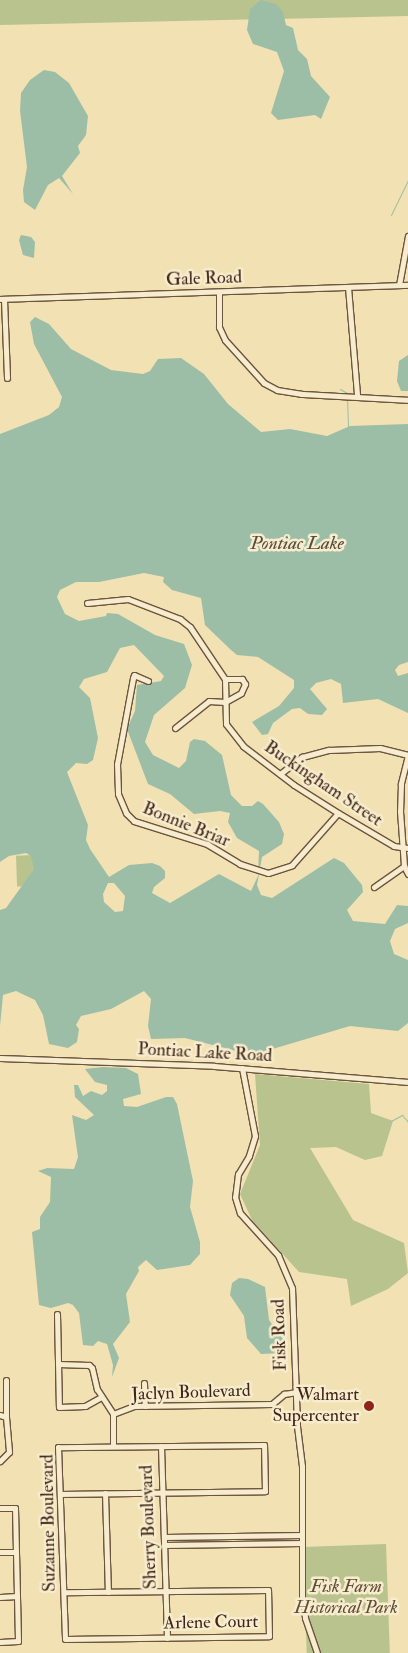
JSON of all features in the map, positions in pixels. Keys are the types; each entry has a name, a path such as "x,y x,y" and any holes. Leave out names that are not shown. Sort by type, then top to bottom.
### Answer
{"street":[{"path":"398,285 408,236"},
{"name":"Gale Road","path":"2,299 408,285"},
{"path":"348,287 357,395"},
{"path":"218,292 219,327 225,340 264,383 288,393 357,395 408,400"},
{"path":"2,299 7,378"},
{"path":"87,603 128,599 180,618 190,627 225,679 242,679 245,684 241,693 225,702 209,701 175,728"},
{"name":"Bonnie Briar","path":"148,681 134,674 117,764 116,782 121,805 134,821 207,844 259,871 275,873 292,865 338,813"},
{"name":"Buckingham Street","path":"225,679 226,724 231,734 280,774 338,813 394,846 407,848"},
{"path":"280,774 302,757 330,750 380,748 408,755 400,804 407,848 404,866 408,874"},
{"path":"374,887 404,866"},
{"name":"Pontiac Lake Road","path":"0,1058 242,1068 408,1082"},
{"name":"Fisk Road","path":"242,1068 255,1136 254,1146 238,1174 235,1197 240,1213 278,1255 290,1279 302,1535 303,1608 317,1653"},
{"path":"57,1314 59,1408 85,1406 101,1397"},
{"path":"58,1364 89,1365 101,1397 112,1414 113,1446"},
{"path":"0,1462 9,1452 3,1416 6,1380"},
{"path":"144,1383 145,1406"},
{"name":"Jaclyn Boulevard","path":"112,1414 125,1407 272,1404 284,1394 296,1392"},
{"name":"Suzanne Boulevard","path":"65,1639 58,1447 264,1445 265,1491 162,1492"},
{"name":"Sherry Boulevard","path":"160,1446 167,1638"},
{"path":"60,1494 162,1492"},
{"path":"105,1493 108,1592"},
{"path":"0,1508 15,1508 18,1641 0,1642"},
{"path":"164,1537 302,1535"},
{"path":"252,1536 252,1544"},
{"path":"211,1537 212,1544"},
{"path":"164,1545 302,1543"},
{"path":"0,1552 16,1552"},
{"name":"Arlene Court","path":"65,1639 269,1636 268,1590 165,1591"},
{"path":"64,1592 165,1591"},
{"path":"0,1597 17,1596"}],"green space":[{"path":"0,0 408,0 408,16 0,25"},
{"path":"34,855 35,886 17,887 16,856"},
{"path":"255,1074 369,1084 371,1113 393,1121 382,1156 365,1160 336,1147 310,1148 353,1220 404,1243 408,1273 388,1289 351,1306 347,1279 299,1272 252,1220 240,1194 260,1145"},
{"name":"Fisk Farm Historical Park","path":"386,1544 390,1653 307,1653 303,1547"}],"water":[{"path":"261,0 276,4 283,12 286,25 293,28 298,50 307,59 311,76 330,97 321,119 315,115 278,120 271,113 284,71 277,52 253,44 247,30 250,9"},
{"path":"44,70 55,72 69,83 88,116 86,135 78,146 80,153 62,176 73,194 59,178 48,185 35,210 24,202 23,190 27,167 20,111 21,93 30,80"},
{"path":"21,235 31,237 35,242 34,258 23,255 19,240"},
{"name":"Pontiac Lake","path":"35,317 49,324 71,349 111,370 143,374 150,371 158,359 181,358 204,374 228,404 261,432 290,429 327,436 350,426 408,424 408,662 399,665 395,670 398,676 408,673 408,713 378,699 343,703 341,684 331,679 316,683 310,689 327,709 322,715 308,714 300,708 292,709 273,723 268,734 262,735 252,722 279,706 294,688 294,680 258,657 237,655 231,650 205,625 201,598 172,590 163,582 164,577 144,573 99,582 76,582 60,590 57,597 65,614 79,621 106,616 107,613 118,614 155,635 184,644 192,665 185,688 154,715 145,742 153,755 179,768 186,761 190,742 194,739 205,741 222,755 231,795 242,806 252,806 258,801 279,822 284,834 282,844 262,857 257,885 261,895 272,898 334,858 344,863 362,885 363,892 347,910 353,921 385,924 397,905 408,906 408,923 395,929 390,941 394,954 408,960 408,1023 398,1031 350,1026 252,1055 185,1038 151,1039 148,1026 151,999 144,991 111,1009 81,1016 76,1025 79,1029 77,1042 68,1048 49,1044 43,1015 35,1000 16,991 3,995 0,1026 0,910 6,908 34,869 31,856 26,853 9,856 0,862 0,434 49,415 59,407 62,397 34,344 30,322","holes":["134,645 164,676 161,681 137,685 135,711 127,729 148,784 170,794 194,814 220,811 230,813 228,822 237,838 259,851 258,876 251,891 219,874 170,903 152,893 154,887 165,878 165,871 160,866 152,863 129,865 109,877 90,849 86,840 88,825 67,772 76,763 87,764 93,760 98,738 90,698 79,687 84,679 107,672 120,648","108,883 114,883 125,896 123,911 115,912 104,902 103,894"]},
{"path":"408,355 408,391 401,391 397,381 399,361"},
{"path":"103,1067 126,1068 138,1074 141,1094 123,1099 124,1106 137,1107 166,1097 173,1097 177,1104 193,1181 190,1207 200,1242 200,1254 190,1265 157,1270 146,1260 138,1267 139,1271 126,1294 130,1322 113,1344 119,1358 112,1377 113,1365 107,1344 98,1341 93,1346 83,1345 79,1313 73,1305 68,1303 51,1308 39,1305 32,1232 40,1229 40,1217 50,1202 51,1177 38,1171 47,1168 74,1169 78,1157 72,1115 86,1120 94,1115 75,1097 74,1085 78,1085 83,1096 91,1091 102,1095 107,1091 107,1085 95,1082 85,1069"},
{"path":"239,1278 248,1279 265,1287 269,1320 285,1342 282,1353 261,1354 247,1338 244,1316 230,1295 232,1283"}],"waterway":[{"path":"391,215 408,180"},
{"path":"340,389 347,393"},
{"path":"347,397 348,427"},
{"path":"391,1121 402,1115 408,1122"}],"place":[{"name":"Walmart Supercenter","path":"369,1406"}]}
